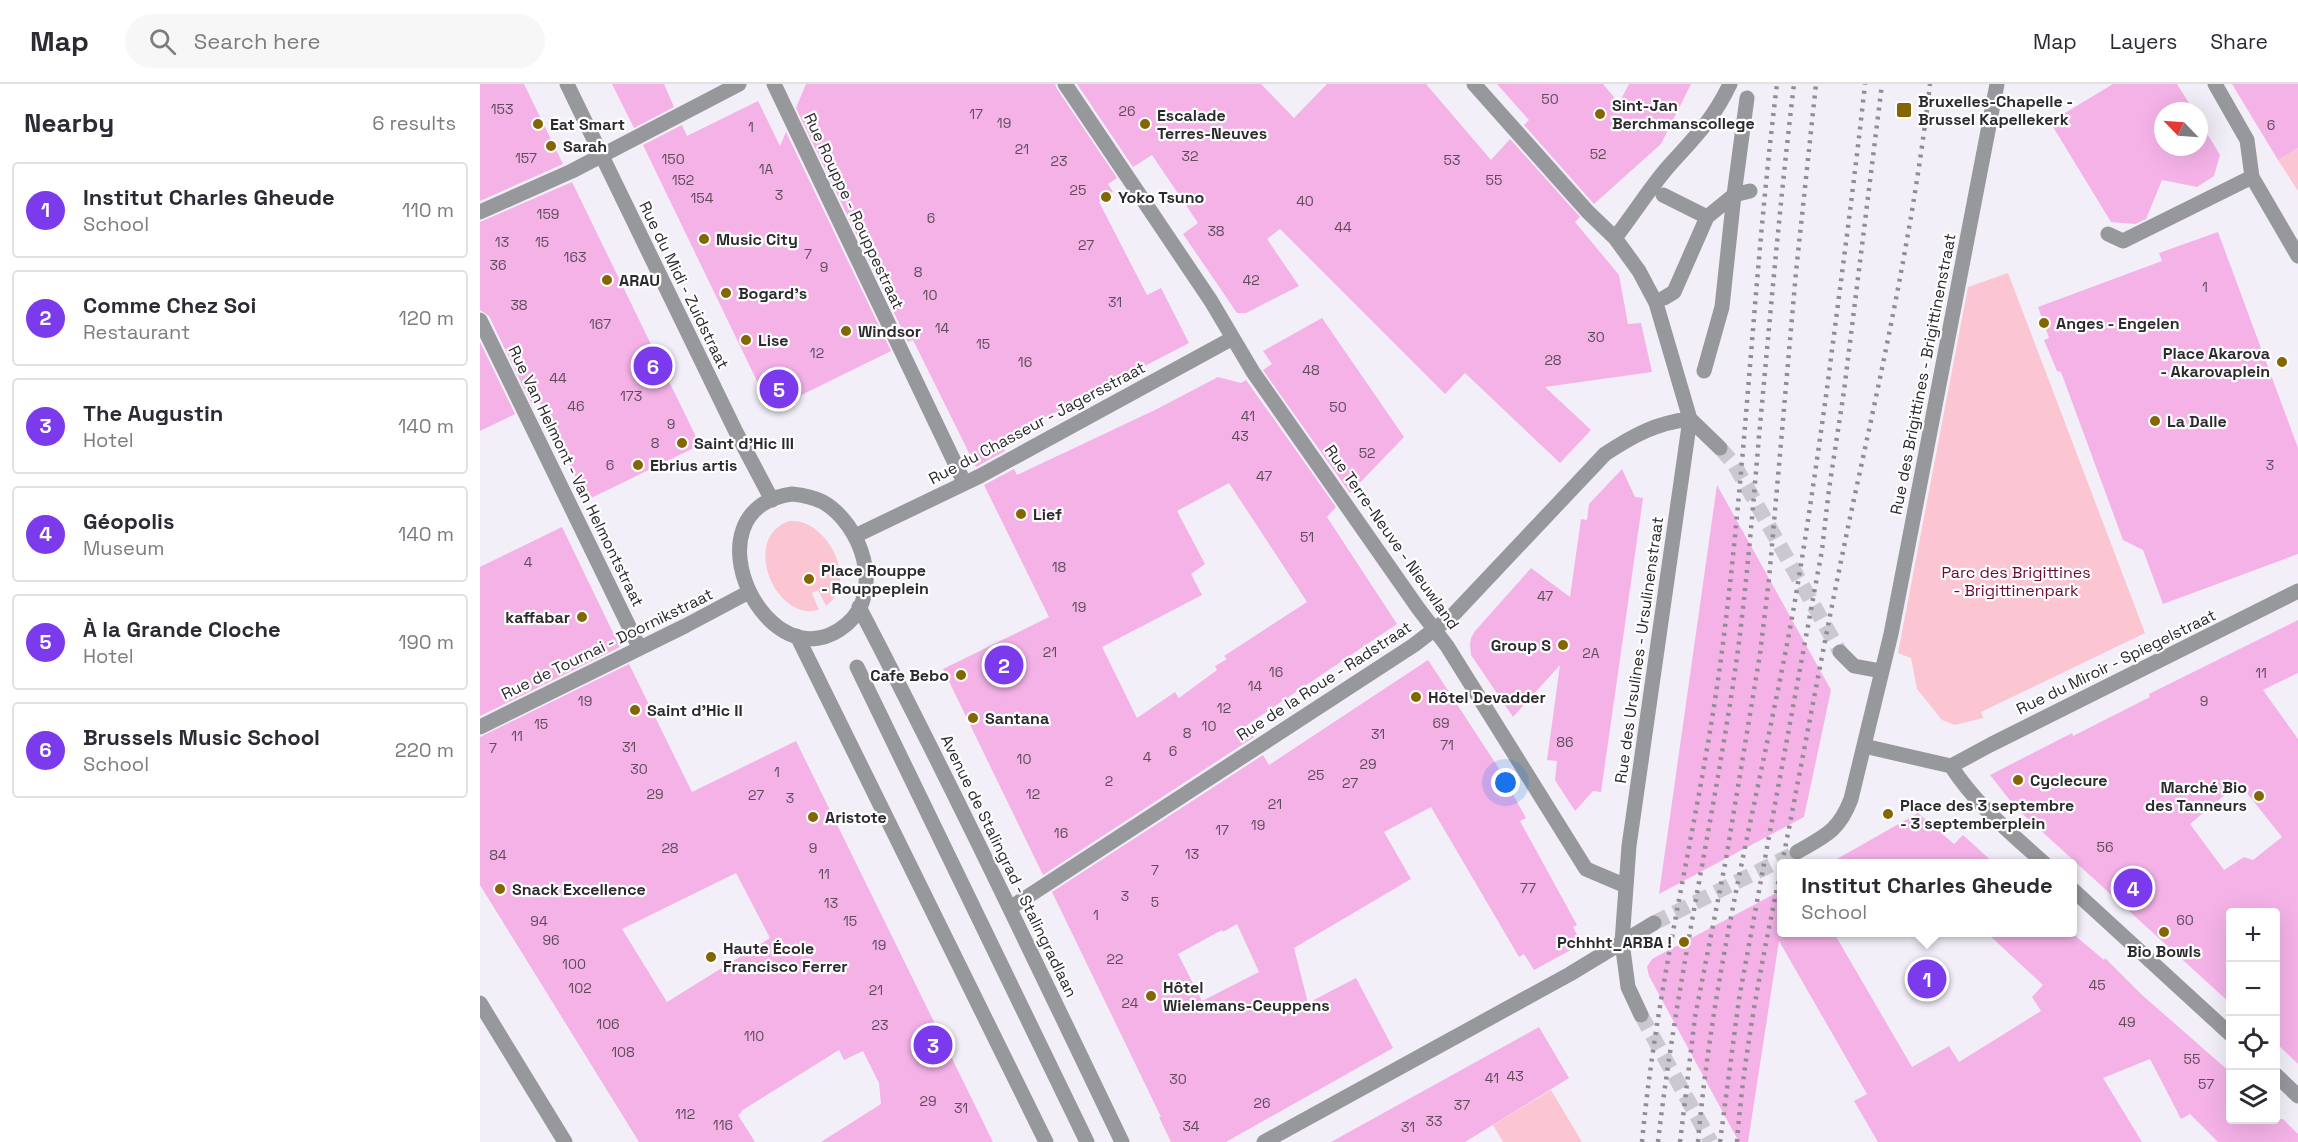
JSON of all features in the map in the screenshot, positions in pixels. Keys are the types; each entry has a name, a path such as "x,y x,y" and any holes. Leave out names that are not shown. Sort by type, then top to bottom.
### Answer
{"street":[{"name":"Rue du Midi - Zuidstraat","path":"567,84 736,432 772,500"},
{"path":"480,212 572,171 739,84"},
{"name":"Rue Rouppe - Rouppestraat","path":"774,84 964,482"},
{"name":"Rue Terre-Neuve - Nieuwland","path":"1065,84 1211,301 1253,372 1447,646 1586,869 1626,886"},
{"path":"1474,84 1588,212 1615,238 1639,271 1656,303 1690,419 1720,447"},
{"path":"1615,238 1653,186 1713,116 1730,84"},
{"name":"Rue des Brigittines - Brigittinenstraat","path":"1797,852 1838,826 1845,816 1851,799 1891,634 1997,84"},
{"path":"2215,84 2247,140 2252,177 2298,256"},
{"path":"1704,370 1722,306 1734,195 1748,98"},
{"path":"2108,234 2123,241 2252,177"},
{"path":"1664,298 1674,292 1707,217 1734,195 1750,191"},
{"path":"1663,195 1707,217"},
{"name":"Rue Van Helmont - Van Helmontstraat","path":"480,320 639,647"},
{"name":"Rue du Chasseur - Jagersstraat","path":"855,536 980,476 1233,338"},
{"name":"Rue de la Roue - Radstraat","path":"1010,908 1414,645 1453,615 1605,454 1636,434 1667,422 1690,419"},
{"name":"Rue des Ursulines - Ursulinenstraat","path":"1626,886 1629,846 1690,419"},
{"path":"803,495 822,502 843,519 855,536 862,552 865,573 863,597 859,608 847,624 831,634 809,638 786,631 764,615 748,592 742,573 740,541 743,530 754,513 772,500 803,495"},
{"name":"Rue du Miroir - Spiegelstraat","path":"1951,766 2298,591"},
{"name":"Rue de Tournai - Doornikstraat","path":"480,727 685,626 748,592"},
{"name":"Avenue de Stalingrad - Stalingradlaan","path":"859,608 907,699 1010,908 1122,1142"},
{"path":"797,636 1046,1142"},
{"path":"1840,652 1854,666 1881,671"},
{"path":"856,667 1087,1142"},
{"path":"1863,746 1951,766 1965,788 1981,806 2039,859"},
{"path":"1626,886 1622,942 1628,987 1641,1015"},
{"path":"2077,893 2226,1030"},
{"path":"1264,1142 1570,974 1654,923"},
{"path":"480,1003 565,1142"},
{"path":"2280,1079 2298,1096"}],"green space":[{"path":"2298,148 2298,191 2278,160"},
{"name":"Parc des Brigittines - Brigittinenpark","path":"2008,273 2145,633 1981,712 1983,718 1955,725 1942,720 1917,689 1911,658 1898,653 1968,287"},
{"path":"790,521 804,523 816,530 827,540 835,553 840,582 836,595 826,606 818,590 812,593 819,610 805,611 792,606 780,596 767,568 765,553 768,540 776,528"},
{"path":"1551,1090 1582,1142 1503,1142 1493,1125"}],"building":[{"path":"480,84 524,84 563,164 480,201"},
{"path":"612,84 664,84 674,107 634,128"},
{"path":"806,84 1055,84 1117,178 1108,184 1113,192 1099,202 1147,295 1161,288 1189,343 1000,441 1005,451 976,467 913,340 908,342 796,108"},
{"path":"1077,84 1261,84 1294,118 1327,84 1426,84 1491,160 1510,139 1580,217 1575,222 1619,275 1628,324 1641,323 1652,372 1545,387 1591,430 1560,463 1465,373 1445,394 1280,229 1267,239 1299,286 1246,313 1237,313 1183,234 1198,223 1152,155 1133,167"},
{"name":"Sint-Jan Berchmanscollege","path":"1497,84 1603,84 1619,103 1629,84 1691,84 1661,144 1594,204 1524,125 1529,120"},
{"path":"2113,84 2177,84 2188,102 2154,102 2154,156 2208,156 2208,135 2220,155 2214,176 2197,187 2162,180 2146,219 2135,224 2111,222 2050,122"},
{"path":"2232,84 2298,84 2298,148 2278,160"},
{"path":"758,101 780,146 786,132 891,351 771,410 643,145 682,125 687,136"},
{"path":"572,182 700,445 587,500 539,402 532,405 489,316 480,310 480,222"},
{"path":"2218,232 2298,448 2298,554 2163,604 2143,550 2123,540 2061,372 2057,371 2044,340 2049,338 2038,307 2162,261 2159,253"},
{"path":"1322,318 1404,437 1350,493 1263,370 1272,364 1263,351"},
{"path":"480,342 515,414 480,431"},
{"path":"1218,377 1241,383 1246,380 1336,507 1327,517 1397,624 1247,725 1254,737 1043,875 943,669 1049,617 984,485 1014,469 1017,475 1157,409","holes":["1229,483 1307,602 1224,656 1227,659 1215,666 1217,670 1179,698 1175,692 1137,718 1102,647 1202,595 1191,574 1205,564 1177,511"]},
{"path":"1622,469 1635,497 1643,498 1601,792 1593,791 1575,811 1555,780 1557,761 1547,760 1560,665 1513,717 1471,655 1470,645 1475,631 1531,568 1570,597 1581,519 1587,520 1589,504"},
{"path":"1717,485 1831,690 1804,817 1659,894"},
{"path":"562,527 620,647 480,716 480,567"},
{"path":"2298,620 2298,673 2263,690 2298,739 2298,1064 2280,1047 2280,908 2226,908 2226,999 2077,864 2077,859 2072,859 2016,808 1990,775 2072,733 2073,736 2150,697 2149,694","holes":["2239,783 2282,837 2253,860 2244,857 2224,870 2190,824"]},
{"path":"1428,660 1496,764 1526,818 1520,821 1577,925 1573,927 1582,944 1534,970 1524,954 1519,957 1431,807 1384,832 1411,879 1294,948 1308,1003 1356,978 1393,1048 1226,1142 1171,1142 1052,892 1263,755 1269,765","holes":["1237,924 1259,972 1202,1001 1178,954"]},
{"path":"629,664 692,792 796,741 993,1142 821,1142 881,1104 879,1083 863,1051 844,1060 839,1050 741,1111 738,1115 755,1142 639,1142 480,885 480,737","holes":["736,873 770,938 667,1002 622,929"]},
{"path":"1918,813 1954,844 1963,835 1989,859 1837,859"},
{"path":"1777,893 1777,937 1836,937 1912,1067 1949,1046 1959,1062 2041,1011 2032,997 2043,985 1991,937 2077,937 2104,960 2105,958 2141,994 2226,1068 2226,1124 2280,1124 2280,1119 2283,1119 2298,1134 2298,1142 2218,1142 2190,1114 2181,1119 2150,1059 2103,1078 2142,1142 1878,1142 1854,1101 1867,1094 1779,941 1748,1142 1739,1142 1649,976 1647,967 1652,959"},
{"path":"1539,1027 1569,1078 1465,1142 1331,1142"}],"tunnel":[{"path":"1720,448 1734,464 1840,652"},
{"path":"1783,859 1797,852"},
{"path":"1654,923 1777,862"},
{"path":"1641,1015 1711,1142"}],"railway":[{"path":"1642,1142 1657,1022 1701,785 1720,666 1729,593 1777,84"},
{"path":"1658,1142 1675,1019 1738,650 1794,84"},
{"path":"1680,1142 1695,1017 1726,859 1760,654 1816,84"},
{"path":"1698,1142 1714,1011 1791,623 1806,535 1852,198 1865,84"},
{"path":"1720,1142 1739,999 1822,550 1882,84"},
{"path":"1783,859 1835,590 1897,292 1916,188 1930,84"},
{"path":"1737,1142 1749,1037 1777,889"}],"place":[{"name":"Bruxelles-Chapelle - Brussel Kapellekerk","path":"1904,110"},
{"name":"Sint-Jan Berchmanscollege","path":"1600,114"},
{"name":"Eat Smart","path":"538,124"},
{"name":"Escalade Terres-Neuves","path":"1145,124"},
{"name":"Sarah","path":"551,146"},
{"name":"Yoko Tsuno","path":"1106,197"},
{"name":"Music City","path":"704,239"},
{"name":"ARAU","path":"607,280"},
{"name":"Bogard's","path":"726,293"},
{"name":"Anges - Engelen","path":"2044,323"},
{"name":"Windsor","path":"846,331"},
{"name":"Lise","path":"746,340"},
{"name":"Place Akarova - Akarovaplein","path":"2282,362"},
{"name":"Brussels Music School","path":"653,366"},
{"name":"À la Grande Cloche","path":"779,389"},
{"name":"La Dalle","path":"2155,421"},
{"name":"Saint d’Hic III","path":"682,443"},
{"name":"Ebrius artis","path":"638,465"},
{"name":"Lief","path":"1021,514"},
{"name":"Place Rouppe - Rouppeplein","path":"809,579"},
{"name":"kaffabar","path":"582,617"},
{"name":"Group S","path":"1563,645"},
{"name":"Comme Chez Soi","path":"1004,665"},
{"name":"Cafe Bebo","path":"961,675"},
{"name":"Hôtel Devadder","path":"1416,697"},
{"name":"Saint d'Hic II","path":"635,710"},
{"name":"Santana","path":"973,718"},
{"name":"Cyclecure","path":"2018,780"},
{"name":"Marché Bio des Tanneurs","path":"2259,796"},
{"name":"Place des 3 septembre - 3 septemberplein","path":"1888,814"},
{"name":"Aristote","path":"813,817"},
{"name":"Géopolis","path":"2133,888"},
{"name":"Snack Excellence","path":"500,889"},
{"name":"Bio Bowls","path":"2164,932"},
{"name":"Pchhht_ARBA !","path":"1684,942"},
{"name":"Haute École Francisco Ferrer","path":"711,957"},
{"name":"Institut Charles Gheude","path":"1927,979"},
{"name":"Hôtel Wielemans-Ceuppens","path":"1151,996"},
{"name":"The Augustin","path":"933,1045"}]}
